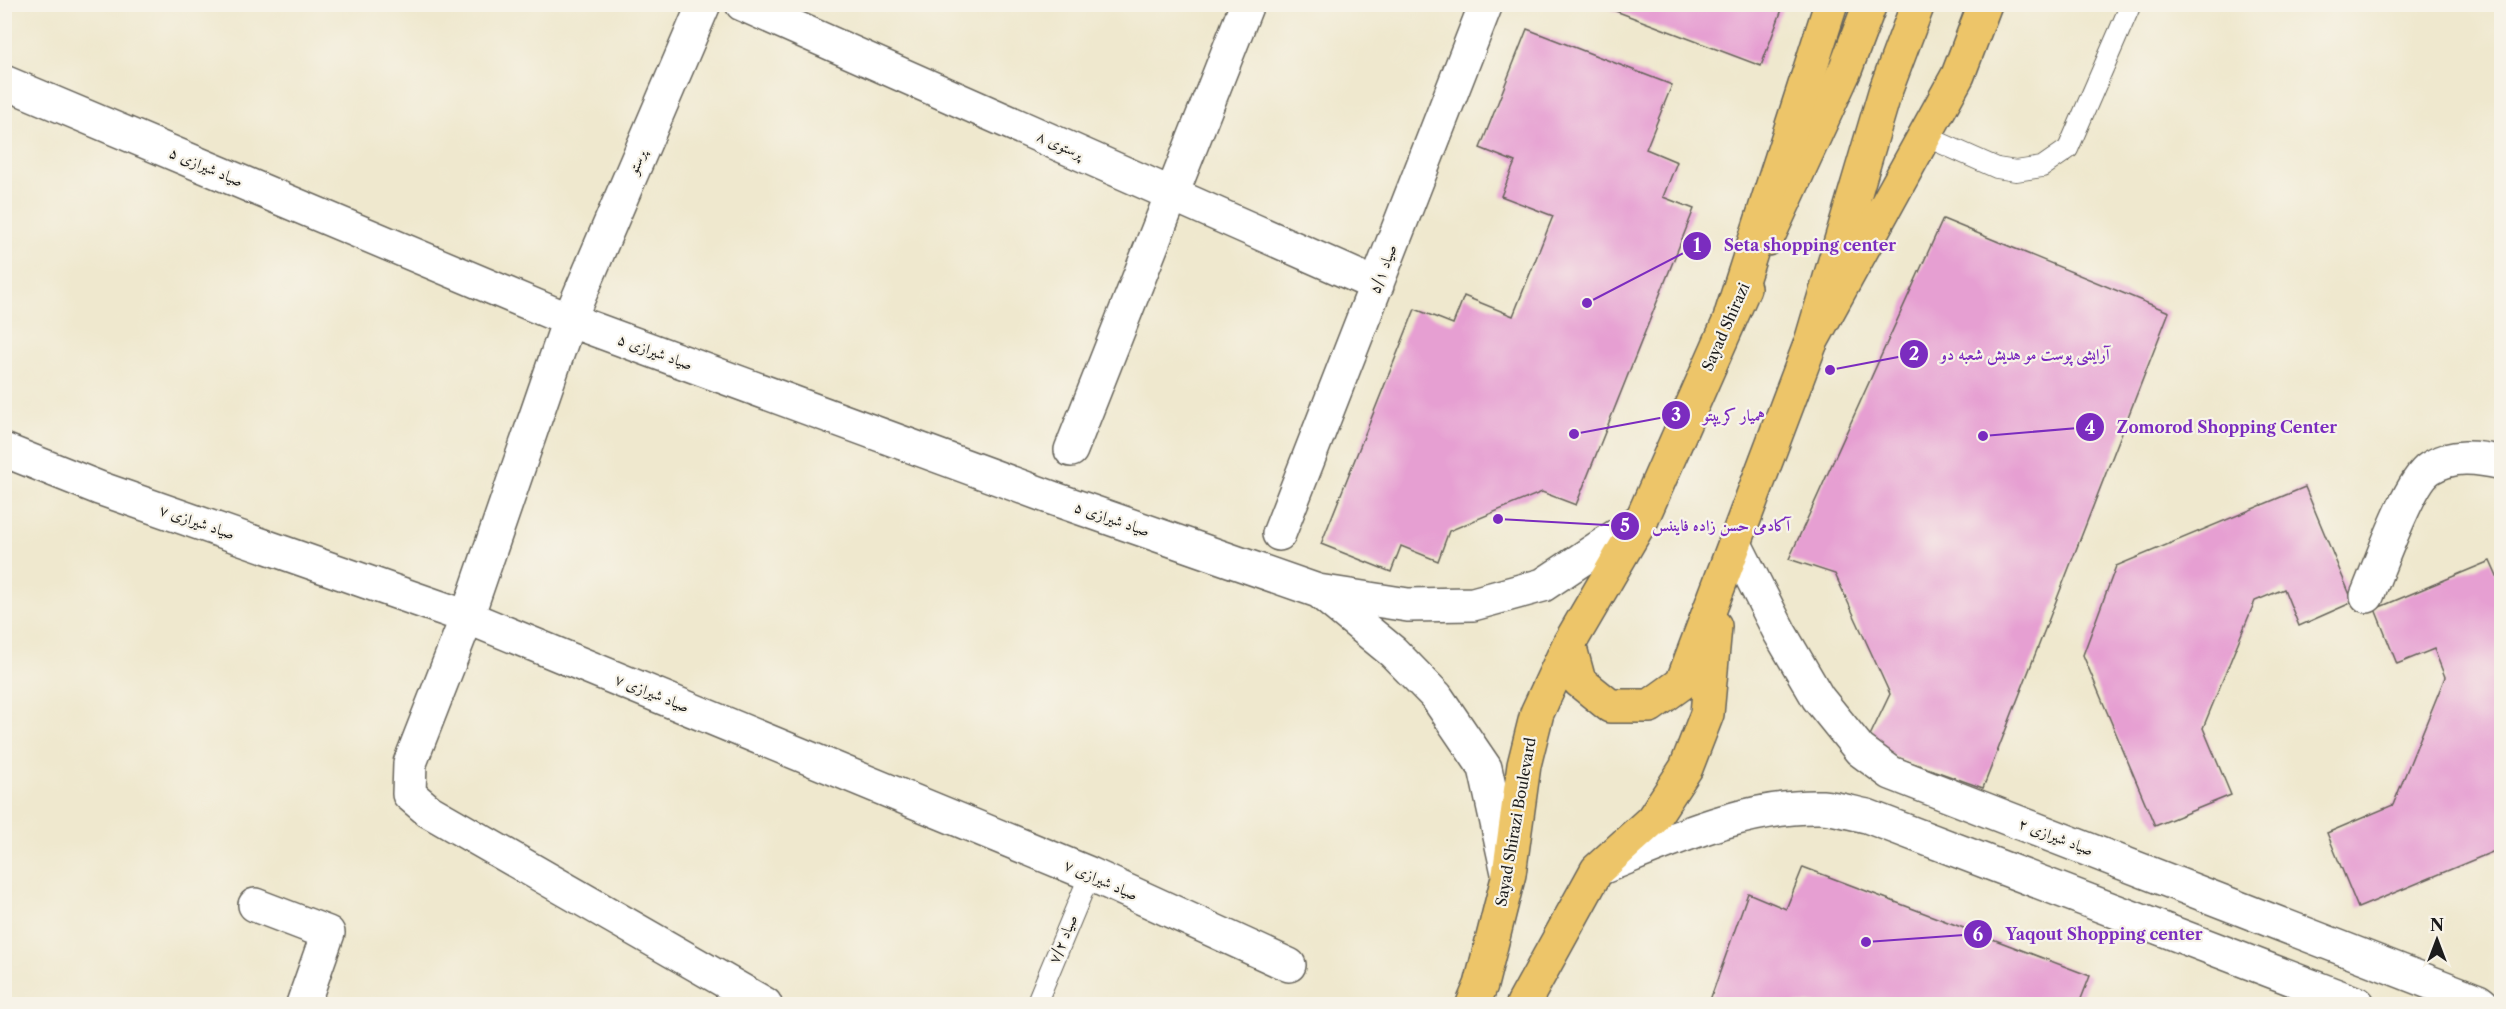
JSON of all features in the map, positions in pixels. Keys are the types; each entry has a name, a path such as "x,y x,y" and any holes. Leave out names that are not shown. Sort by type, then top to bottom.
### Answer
{"main road":[{"path":"1731,315 1831,4"},
{"name":"Sayad Shirazi","path":"1569,644 1642,519 1731,315 1845,70 1870,4"},
{"path":"1569,644 1580,681 1610,706 1650,706 1682,683 1811,342 1885,92 1918,4"},
{"path":"1811,342 1958,75 1985,4"},
{"path":"1523,1005 1597,870 1652,820 1686,768 1707,714 1719,589"},
{"name":"Sayad Shirazi Boulevard","path":"1473,1005 1481,985 1509,874 1524,765 1537,713 1569,644"}],"street":[{"name":"پرستو","path":"704,4 569,320 467,617 410,763 409,794 429,811 765,1005"},
{"name":"پرستوی ۸","path":"742,4 1377,285"},
{"path":"1071,450 1247,4"},
{"name":"صیاد ۵/۱","path":"1279,534 1486,4"},
{"name":"صیاد شیرازی ۵","path":"4,82 569,320 1053,498 1318,591 1408,605 1473,604 1543,585 1642,519"},
{"name":"صیاد شیرازی ۷","path":"4,450 99,488 467,617 1090,874 1288,965"},
{"path":"2367,596 2414,486 2428,469 2452,459 2481,458 2502,463"},
{"name":"صیاد شیرازی ۲","path":"1735,544 1780,633 1818,698 1860,750 1891,773 2478,1001 2482,1005"},
{"name":"صیاد شیرازی ۵","path":"1318,591 1393,652 1415,674 1436,696 1473,750 1485,768 1509,874"},
{"path":"1597,870 1704,827 1765,812 1823,807 1867,816 2358,1005"},
{"path":"255,905 328,933 303,1005"}],"lane":[{"path":"1925,136 1997,168 2016,171 2042,167 2068,149 2131,4"},
{"name":"صیاد ۷/۲","path":"1036,1005 1090,874"}],"building":[{"path":"1597,4 1784,4 1761,66"},
{"path":"1527,29 1672,85 1646,149 1677,162 1663,197 1694,209 1576,505 1542,492 1449,531 1438,561 1401,546 1391,572 1321,544 1415,309 1453,324 1464,296 1513,316 1553,216 1501,196 1515,162 1480,148"},
{"path":"1943,219 2169,312 1983,788 1865,746 1890,694 1835,574 1789,559"},
{"path":"2305,487 2353,602 2299,626 2284,589 2255,601 2203,728 2231,795 2155,826 2083,655 2116,566"},
{"path":"2490,561 2502,588 2502,848 2358,908 2327,833 2393,805 2445,677 2434,649 2397,664 2375,609"},
{"path":"1803,867 2090,976 2079,1004 1722,1004 1710,1000 1748,893 1786,909"}],"place":[{"name":"Seta shopping center","path":"1587,303"},
{"name":"آرایشی پوست مو هدیش شعبه دو","path":"1830,370"},
{"name":"همیار کریپتو","path":"1574,434"},
{"name":"Zomorod Shopping Center","path":"1983,436"},
{"name":"آکادمی حسن زاده فایننس","path":"1498,519"},
{"name":"Yaqout Shopping center","path":"1866,942"}]}
